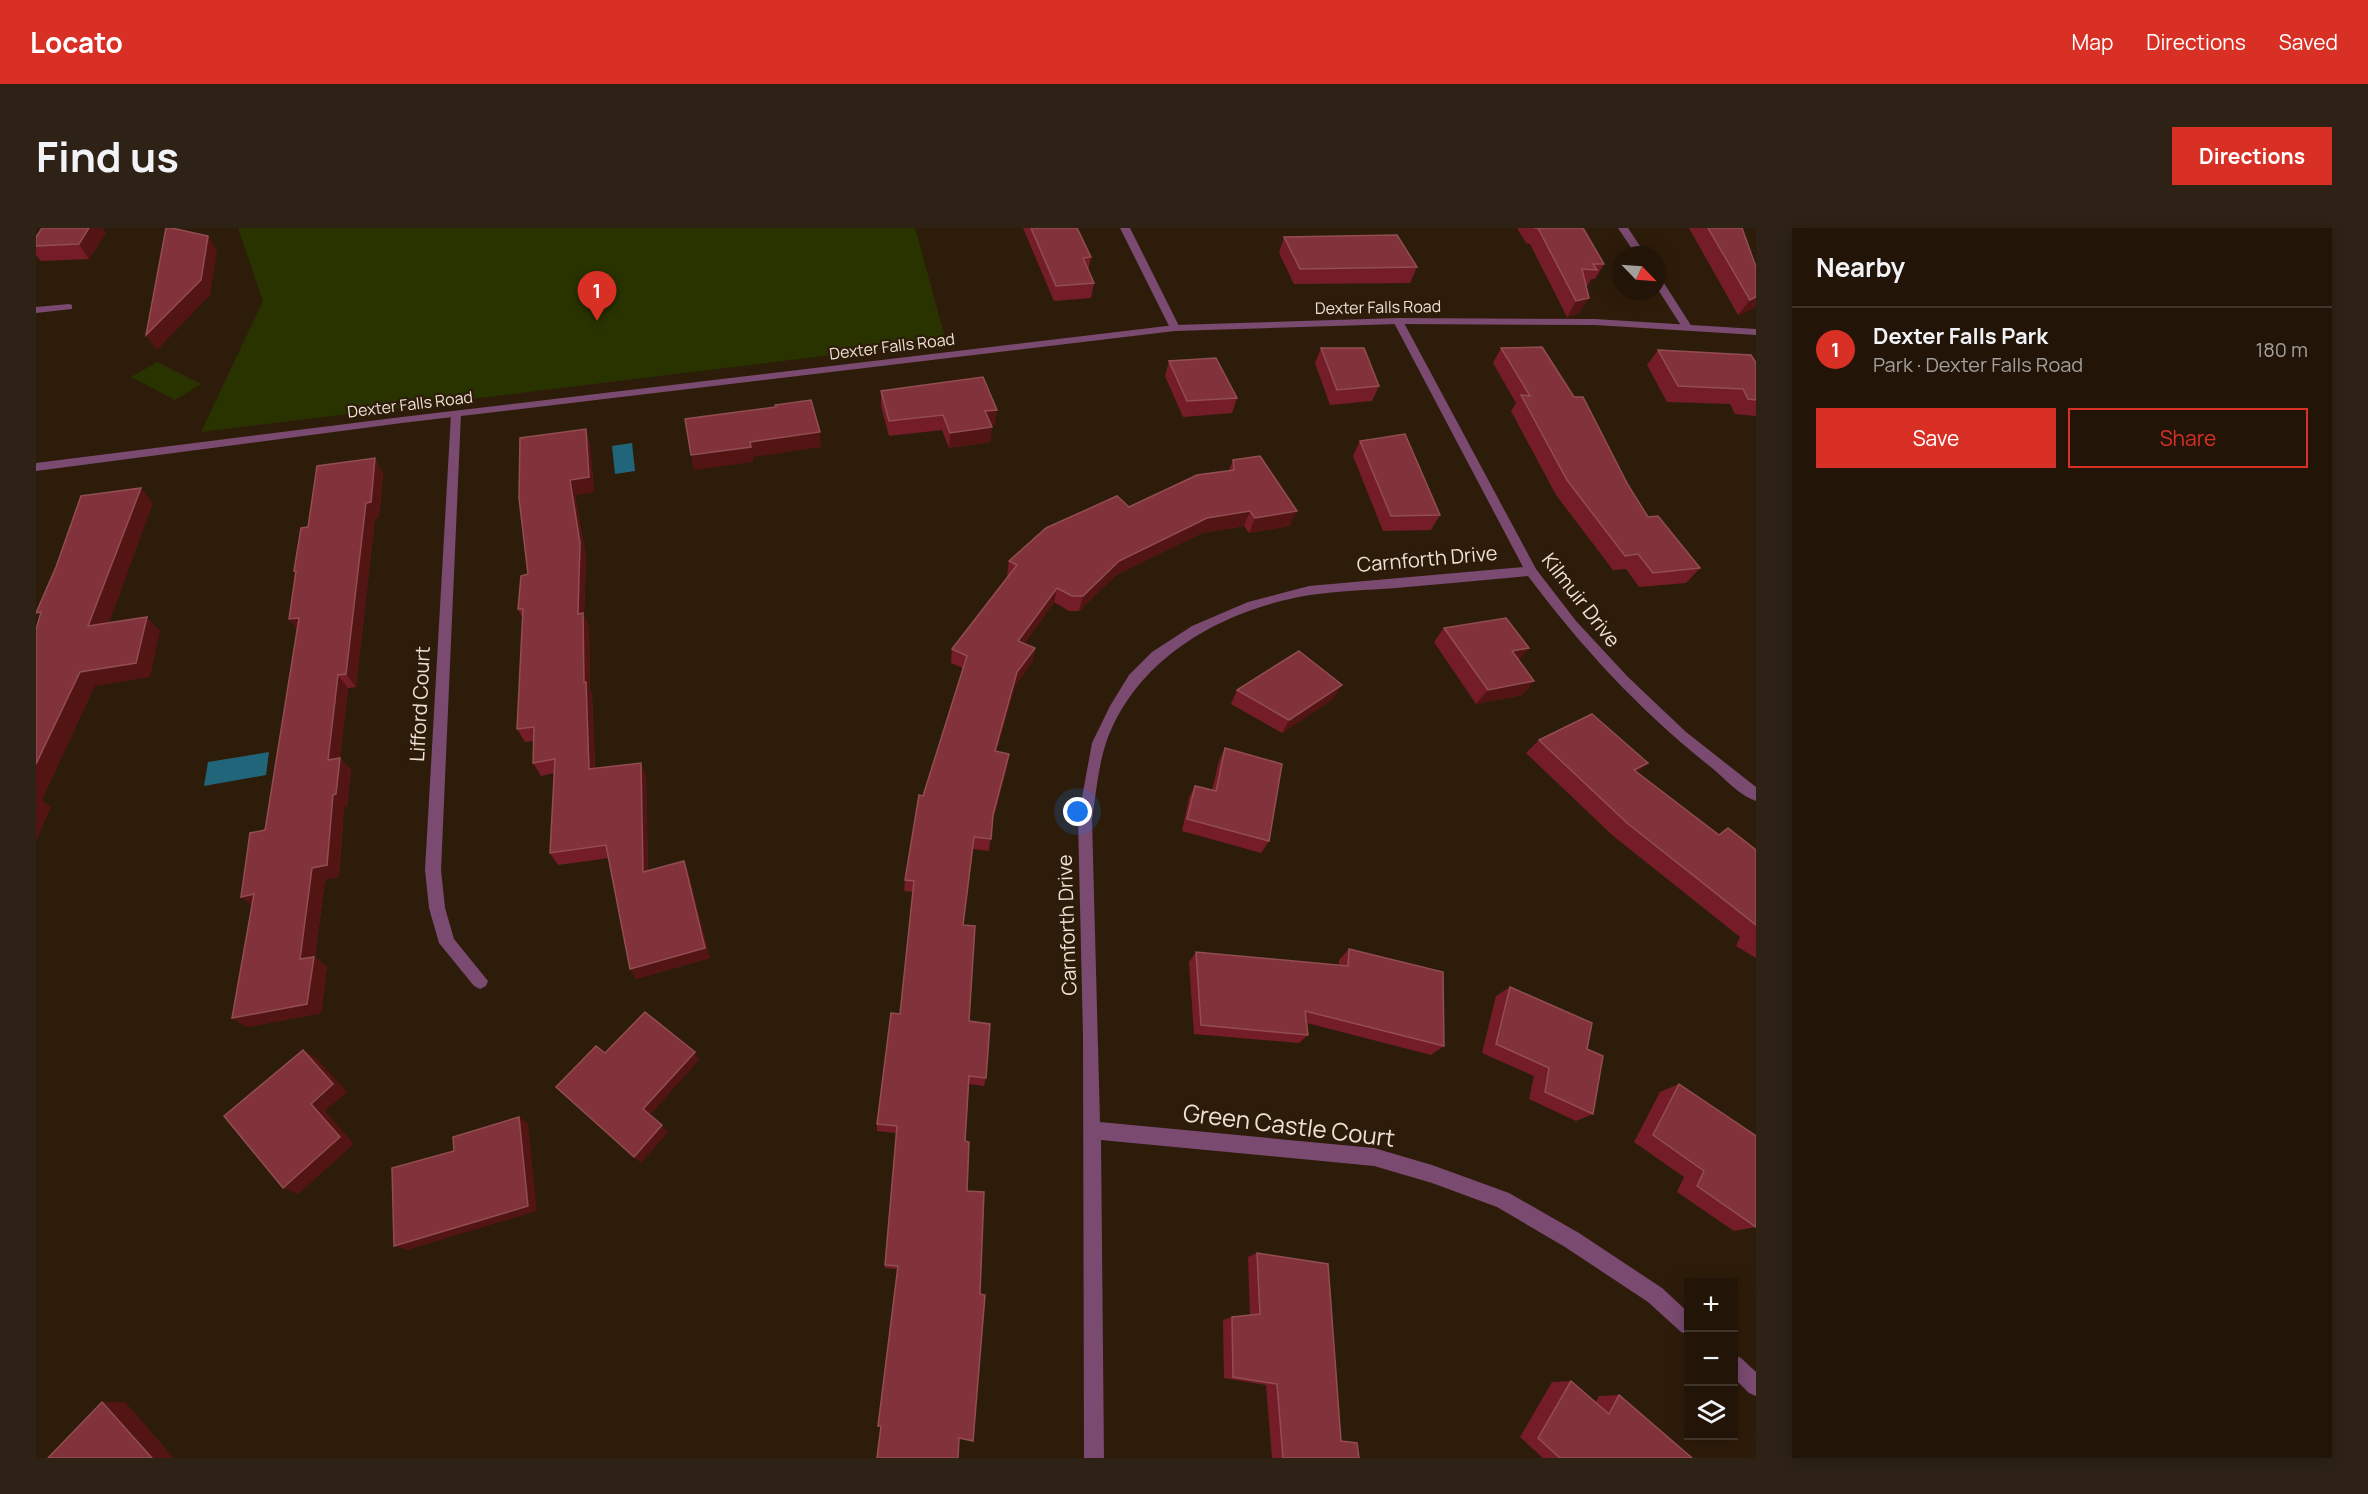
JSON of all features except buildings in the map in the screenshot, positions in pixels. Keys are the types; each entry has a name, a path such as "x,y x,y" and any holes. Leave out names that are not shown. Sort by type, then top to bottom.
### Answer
{"street":[{"path":"1125,228 1174,328"},
{"path":"1623,228 1635,246"},
{"path":"1666,294 1687,327"},
{"path":"36,310 69,307"},
{"name":"Dexter Falls Road","path":"36,467 1174,328 1398,321 1595,322 1756,332"},
{"name":"Kilmuir Drive","path":"1398,321 1531,571 1571,624 1623,681 1681,736 1756,795"},
{"name":"Lifford Court","path":"456,414 433,870 437,908 447,943 480,981"},
{"name":"Carnforth Drive","path":"1094,1458 1092,1130 1085,819 1099,743 1117,706 1134,679 1156,656 1197,629 1252,605 1309,591 1531,571"},
{"name":"Green Castle Court","path":"1092,1130 1362,1155 1432,1174 1502,1200 1572,1240 1655,1295 1684,1321"},
{"path":"1738,1369 1756,1386"}],"green space":[{"path":"238,228 915,228 946,341 201,432 263,301"},
{"path":"157,362 201,384 175,400 131,377"}],"water":[{"path":"632,443 635,471 615,474 612,446"},
{"path":"269,752 266,775 204,786 208,762"}],"place":[{"name":"Dexter Falls Park","path":"597,321"}]}
